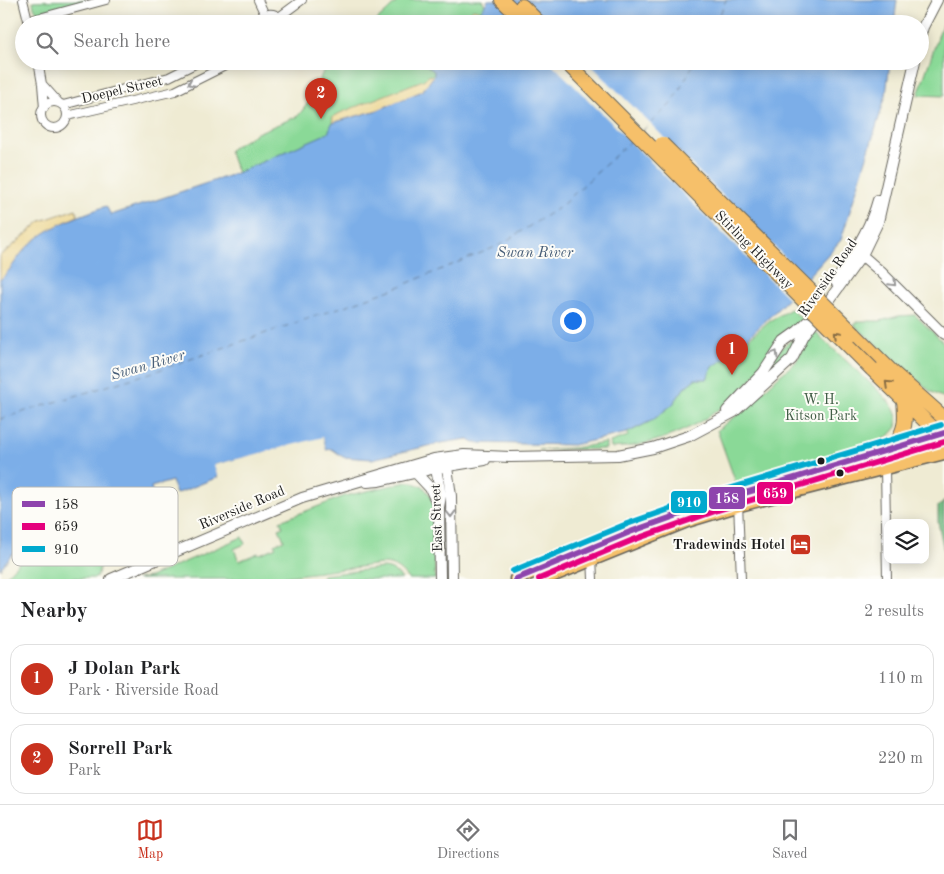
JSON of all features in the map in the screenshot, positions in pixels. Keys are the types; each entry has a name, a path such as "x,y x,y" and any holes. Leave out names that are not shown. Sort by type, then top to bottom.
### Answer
{"highway":[{"path":"502,0 518,15"},
{"path":"516,0 531,15"},
{"name":"Stirling Highway","path":"574,70 907,394 942,436"},
{"name":"Stirling Highway","path":"587,70 876,364"},
{"path":"894,448 904,432 907,394 925,394 944,405"},
{"name":"Stirling Highway","path":"907,394 944,418"}],"main road":[{"path":"738,500 894,448 942,436"},
{"path":"544,579 664,519 738,500 885,468 944,453"},
{"path":"516,579 591,554"}],"street":[{"path":"23,0 26,15"},
{"path":"53,15 106,0"},
{"path":"258,0 265,15 274,15"},
{"path":"286,15 302,0"},
{"path":"923,15 932,0"},
{"path":"929,17 937,0"},
{"path":"40,70 44,108 43,121 50,127 57,128 66,120 66,110 42,84"},
{"name":"Doepel Street","path":"61,104 169,77 183,70"},
{"name":"Doepel Street","path":"67,116 174,91 217,70"},
{"name":"Riverside Road","path":"722,418 763,373 784,341 808,321 859,253 877,204 906,70"},
{"name":"Riverside Road","path":"178,551 302,498 359,482 377,474 484,454 510,457 601,456 634,452 689,436 734,412 792,359 804,335 878,222 913,70"},
{"path":"44,108 49,104 61,104"},
{"path":"859,253 881,272 944,336"},
{"name":"East Street","path":"447,461 451,509 452,579"},
{"name":"Riverside Road","path":"359,482 379,481 416,472 435,464"},
{"name":"East Street","path":"435,464 441,496 439,507 440,579"},
{"path":"885,468 887,579"},
{"path":"416,472 430,488 439,507"},
{"path":"738,500 741,579"},
{"path":"591,554 593,579"},
{"name":"Riverside Road","path":"111,579 142,566"}],"green space":[{"path":"94,0 41,13 34,7 33,1"},
{"path":"399,0 482,0 485,5 476,15 383,15"},
{"path":"944,19 944,96 918,95 927,70 929,70 929,63"},
{"path":"324,70 434,71 434,76 329,133 237,173 229,150 257,133 298,116 308,103"},
{"path":"791,309 803,320 776,343 760,369 730,401 694,425 675,434 633,446 611,448 610,442 628,436 627,433 653,420 673,404 685,387 695,379 707,379 712,367 728,357 769,321"},
{"path":"915,315 944,343 944,398 930,391 854,325 859,321 880,321 899,316"},
{"name":"W. H. Kitson Park","path":"814,331 883,395 896,413 897,427 889,436 876,443 737,486 717,430 744,410 796,362"},
{"path":"799,335 793,353 770,373 768,371 781,348"},
{"path":"606,443 606,449 539,450 574,448"},
{"path":"407,482 422,485 430,495 433,504 435,579 408,579 397,568 382,564 266,579 137,579 150,577 178,566 242,537 245,544 234,549 239,561 258,553 260,554 276,547 274,544 284,540 279,529 283,527 280,521 345,496"},
{"path":"944,500 944,552 938,522 938,506"},
{"path":"15,566 99,566 96,578 3,579"},
{"path":"382,568 394,571 402,579 322,579 323,575"}],"sand":[{"path":"473,9 481,11 476,15 460,15 469,14"},
{"path":"430,75 434,76 423,91 378,110 332,123 333,117 340,113 423,80"},
{"path":"76,209 78,216 35,241 0,280 0,255 41,221"}],"water":[{"path":"488,0 897,0 895,15 476,15"},
{"name":"Swan River","path":"433,70 889,70 886,95 841,240 784,303 728,357 712,367 707,379 695,379 685,387 673,404 653,420 627,433 573,445 474,443 467,439 372,459 343,457 332,449 326,450 323,438 215,465 218,477 178,493 178,487 174,487 172,481 151,487 12,487 12,554 0,569 0,280 23,251 36,239 54,227 106,206 111,215 237,173 328,133 332,123 378,110 422,91 434,76"}],"pier":[{"path":"558,70 596,70 808,280 790,300"},
{"path":"323,437 326,450 324,450 321,440 218,466 220,476 218,477 214,465"}],"ferry route":[{"path":"720,15 726,0"},
{"path":"643,130 673,102 690,70"},
{"path":"0,419 153,372 391,290 498,246 560,207 633,139"}],"transit line":[{"name":"910","path":"513,571 627,524 712,494 941,425"},
{"name":"158","path":"516,579 630,532 715,502 944,433"},
{"name":"659","path":"539,579 633,540 718,510 944,442"}],"place":[{"name":"Sorrell Park","path":"321,119"},
{"name":"J Dolan Park","path":"732,375"},
{"name":"Tradewinds Hotel","path":"801,545"}]}
